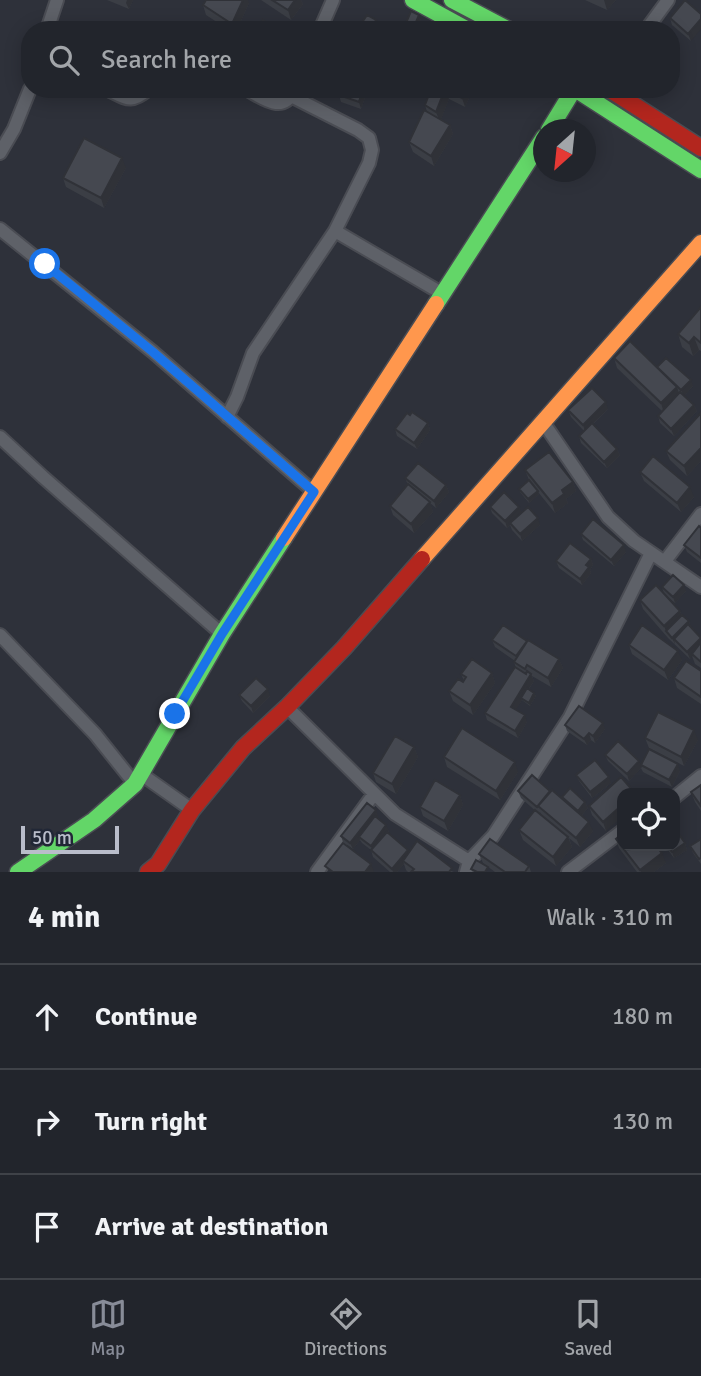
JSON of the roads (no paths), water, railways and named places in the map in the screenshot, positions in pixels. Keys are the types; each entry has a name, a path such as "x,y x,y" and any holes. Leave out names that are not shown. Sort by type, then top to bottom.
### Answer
{"street":[{"path":"50,21 57,0"},
{"path":"324,21 334,0"},
{"path":"413,0 452,21"},
{"path":"653,21 668,0"},
{"path":"459,2 489,21"},
{"path":"0,153 26,98"},
{"path":"263,98 275,104 283,103 288,98"},
{"path":"227,417 253,353 335,231 369,163 372,150 369,138 302,98"},
{"path":"556,119 569,98"},
{"path":"608,98 701,170"},
{"path":"610,98 701,148"},
{"path":"18,872 96,818 122,797 138,779 222,634 533,155"},
{"path":"0,229 153,352 314,492"},
{"path":"335,231 443,294"},
{"path":"148,872 158,864 192,810 243,748 344,649 701,243"},
{"path":"543,422 608,517 634,541 701,587"},
{"path":"0,437 222,634"},
{"path":"665,561 701,514"},
{"path":"287,707 395,814 468,867 493,836 570,717 651,553"},
{"path":"0,635 138,779 192,810"},
{"path":"680,793 701,776"},
{"path":"317,872 374,794"},
{"path":"568,872 617,835"}]}
